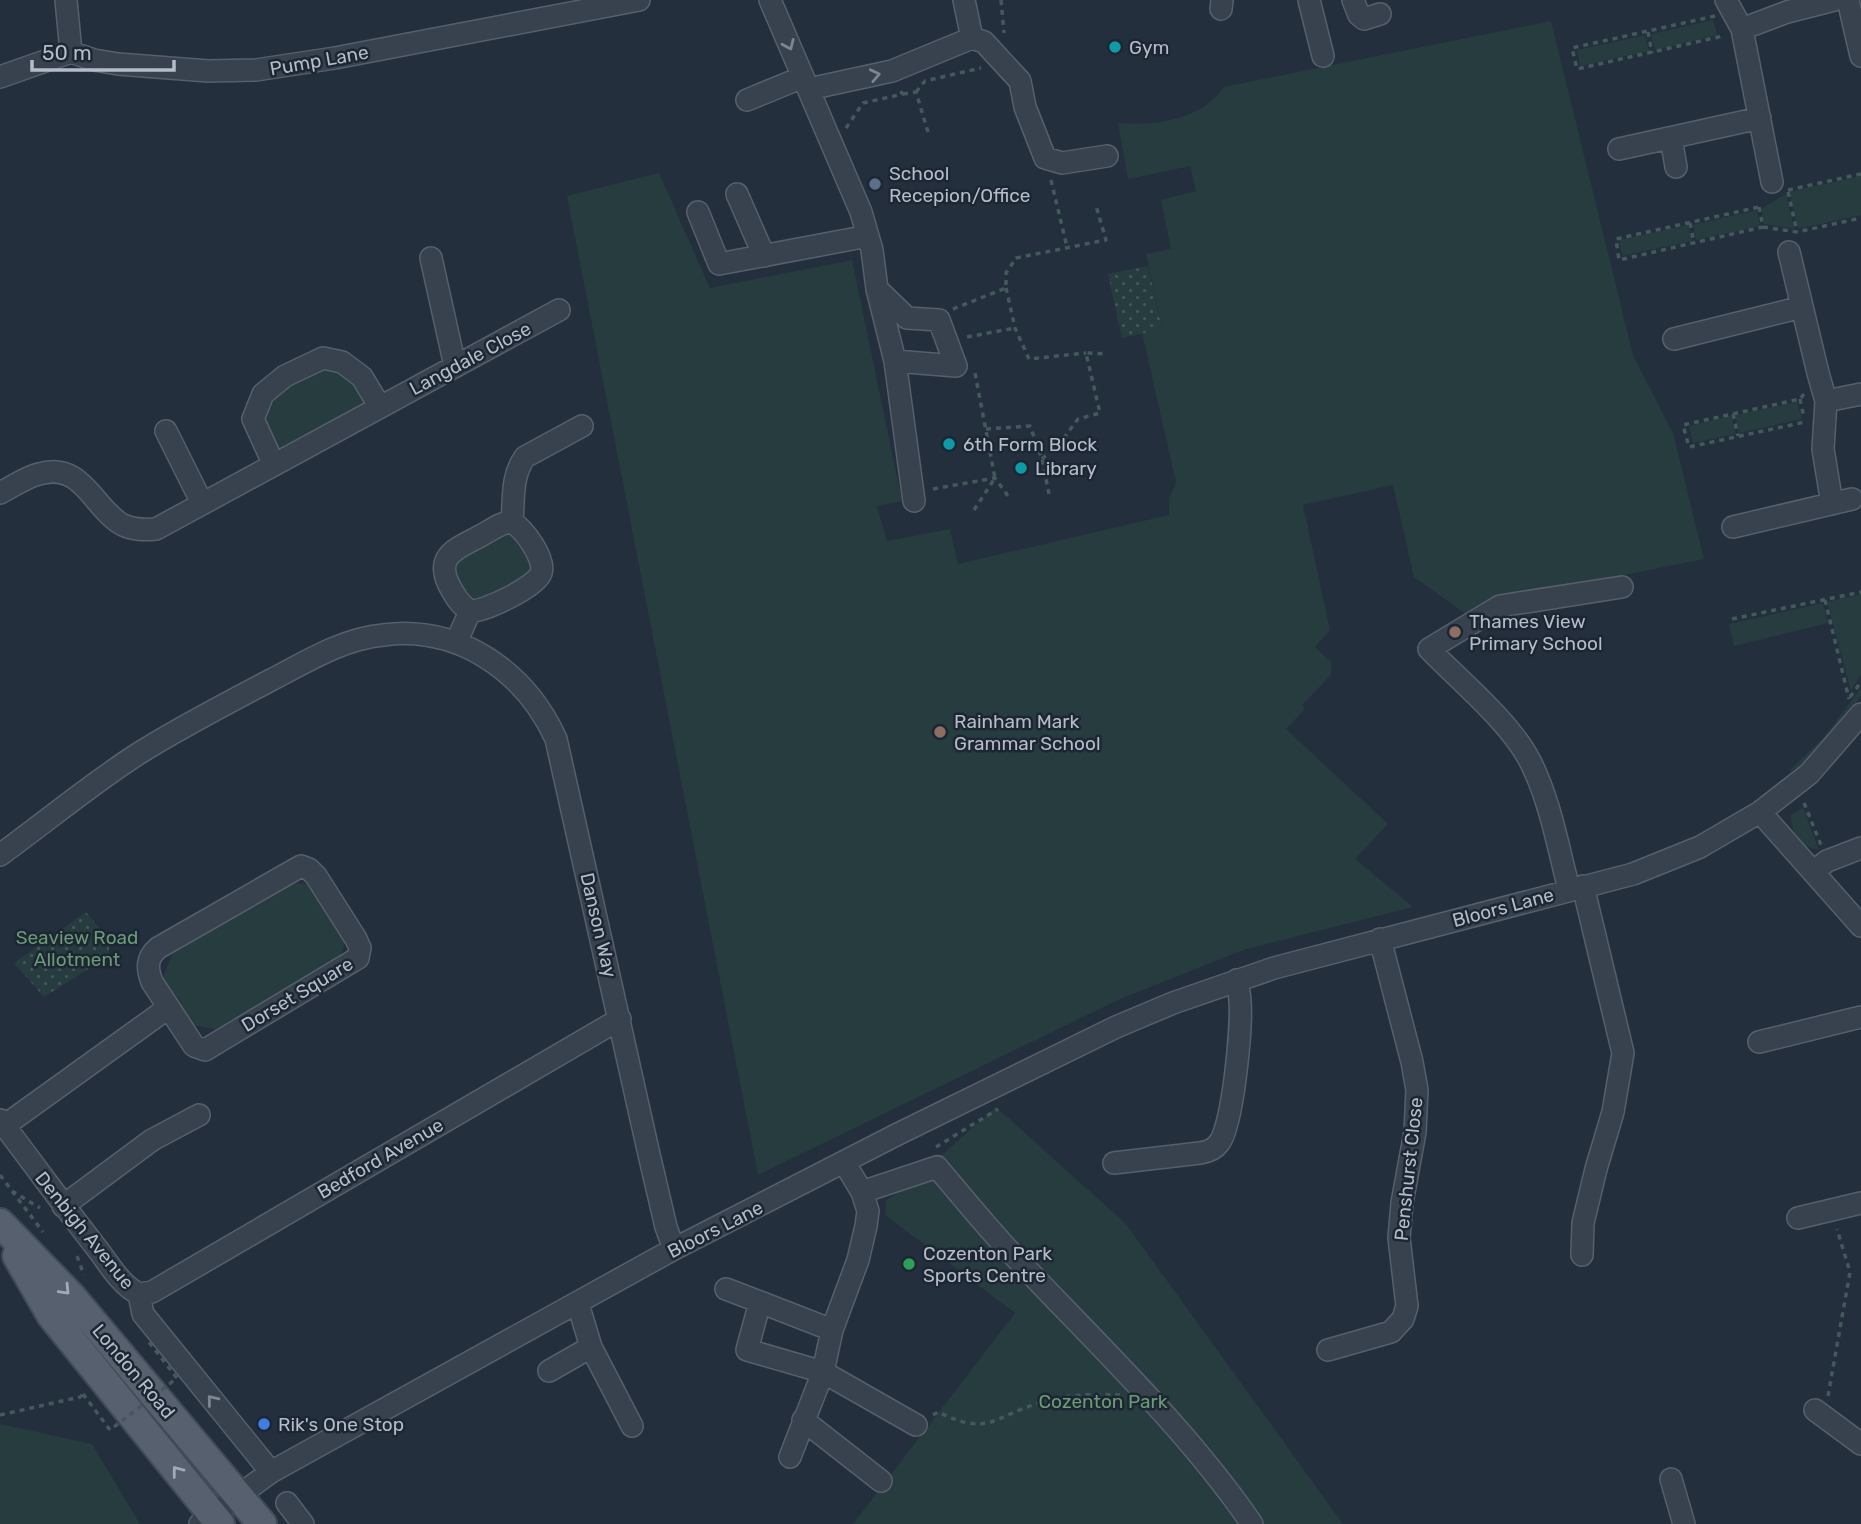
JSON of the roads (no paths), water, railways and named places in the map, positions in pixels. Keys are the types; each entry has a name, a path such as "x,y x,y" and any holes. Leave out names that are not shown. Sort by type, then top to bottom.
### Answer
{"main road":[{"name":"London Road","path":"0,1226 72,1297 262,1524"},
{"name":"London Road","path":"0,1226 51,1315 210,1521"}],"street":[{"path":"0,77 71,52 66,0"},
{"name":"Pump Lane","path":"71,52 94,61 118,64 208,71 256,70 560,7 639,0"},
{"path":"770,0 861,212 872,250 877,289 895,361 915,497"},
{"path":"964,0 972,37"},
{"path":"1309,0 1323,56"},
{"path":"1353,0 1359,15 1364,19 1380,14"},
{"path":"1742,29 1787,12 1834,0"},
{"path":"1848,0 1861,56"},
{"path":"1727,4 1742,29 1776,192"},
{"path":"747,100 806,83 892,71 972,37 984,42 1020,81 1025,107 1045,158 1062,163 1107,156"},
{"path":"1619,149 1759,118"},
{"path":"1671,138 1676,167"},
{"path":"737,194 764,256"},
{"path":"698,212 719,264 867,236"},
{"path":"1733,527 1842,501 1823,449 1826,401 1802,307 1793,242"},
{"path":"431,258 454,366"},
{"path":"877,289 906,318 939,320 956,366 895,361"},
{"path":"1674,339 1802,307"},
{"name":"Langdale Close","path":"0,494 40,473 58,472 79,480 111,516 123,525 138,530 156,529 559,310"},
{"path":"274,465 253,419 263,394 285,376 323,358 342,362 362,377 380,407"},
{"path":"1826,401 1861,394"},
{"path":"512,522 519,465 525,457 582,426"},
{"path":"166,431 202,502"},
{"path":"512,522 526,535 541,559 542,571 536,581 522,590 482,610 470,611 452,591 444,574 445,561 455,550 503,523 512,522"},
{"path":"1582,1255 1583,1223 1613,1112 1623,1053 1597,937 1576,888 1529,758 1501,722 1429,649 1500,606 1622,587"},
{"path":"456,643 470,611"},
{"name":"Danson Way","path":"0,855 141,752 338,646 359,639 402,633 430,636 456,643 497,665 531,695 545,715 556,739 654,1176 674,1249"},
{"name":"Bloors Lane","path":"210,1521 237,1494 271,1472 674,1249 1116,1027 1237,980 1380,939 1633,874 1718,838 1760,812 1823,760 1851,707"},
{"path":"1760,812 1820,867 1861,926"},
{"path":"1820,867 1861,848"},
{"name":"Dorset Square","path":"301,866 316,876 360,948 358,958 347,967 205,1050 194,1046 168,1008 148,971 153,953 301,866"},
{"name":"Penshurst Close","path":"1328,1350 1391,1332 1403,1319 1407,1306 1400,1253 1400,1220 1415,1132 1417,1090 1380,939"},
{"path":"1114,1163 1200,1153 1213,1149 1221,1140 1231,1096 1239,1032 1240,1000 1237,980"},
{"path":"2,1123 168,1008"},
{"path":"1759,1042 1861,1017"},
{"name":"Bedford Avenue","path":"139,1294 152,1292 620,1019"},
{"path":"64,1206 152,1140 200,1115"},
{"name":"Denbigh Avenue","path":"2,1123 124,1283 139,1294 143,1314 271,1472"},
{"path":"790,1457 823,1372 832,1330 858,1260 866,1226 867,1211 862,1192 844,1163"},
{"path":"862,1192 937,1167 1002,1243 1145,1395 1227,1490 1252,1524"},
{"path":"1798,1218 1861,1203"},
{"path":"726,1289 832,1330"},
{"path":"760,1302 747,1350 823,1372 916,1424"},
{"path":"578,1304 591,1347 632,1426"},
{"path":"549,1371 591,1347"},
{"path":"1820,1413 1861,1444"},
{"path":"803,1420 881,1480"},
{"path":"1671,1479 1684,1524"},
{"path":"287,1503 303,1524"}],"place":[{"name":"Gym","path":"1115,47"},
{"name":"School Recepion/Office","path":"875,184"},
{"name":"6th Form Block","path":"949,444"},
{"name":"Library","path":"1021,468"},
{"name":"Thames View Primary School","path":"1455,632"},
{"name":"Rainham Mark Grammar School","path":"940,732"},
{"name":"Cozenton Park Sports Centre","path":"909,1264"},
{"name":"Rik's One Stop","path":"264,1424"}],"park label":[{"name":"Seaview Road Allotment","path":"77,948"},
{"name":"Cozenton Park","path":"1103,1401"}]}
